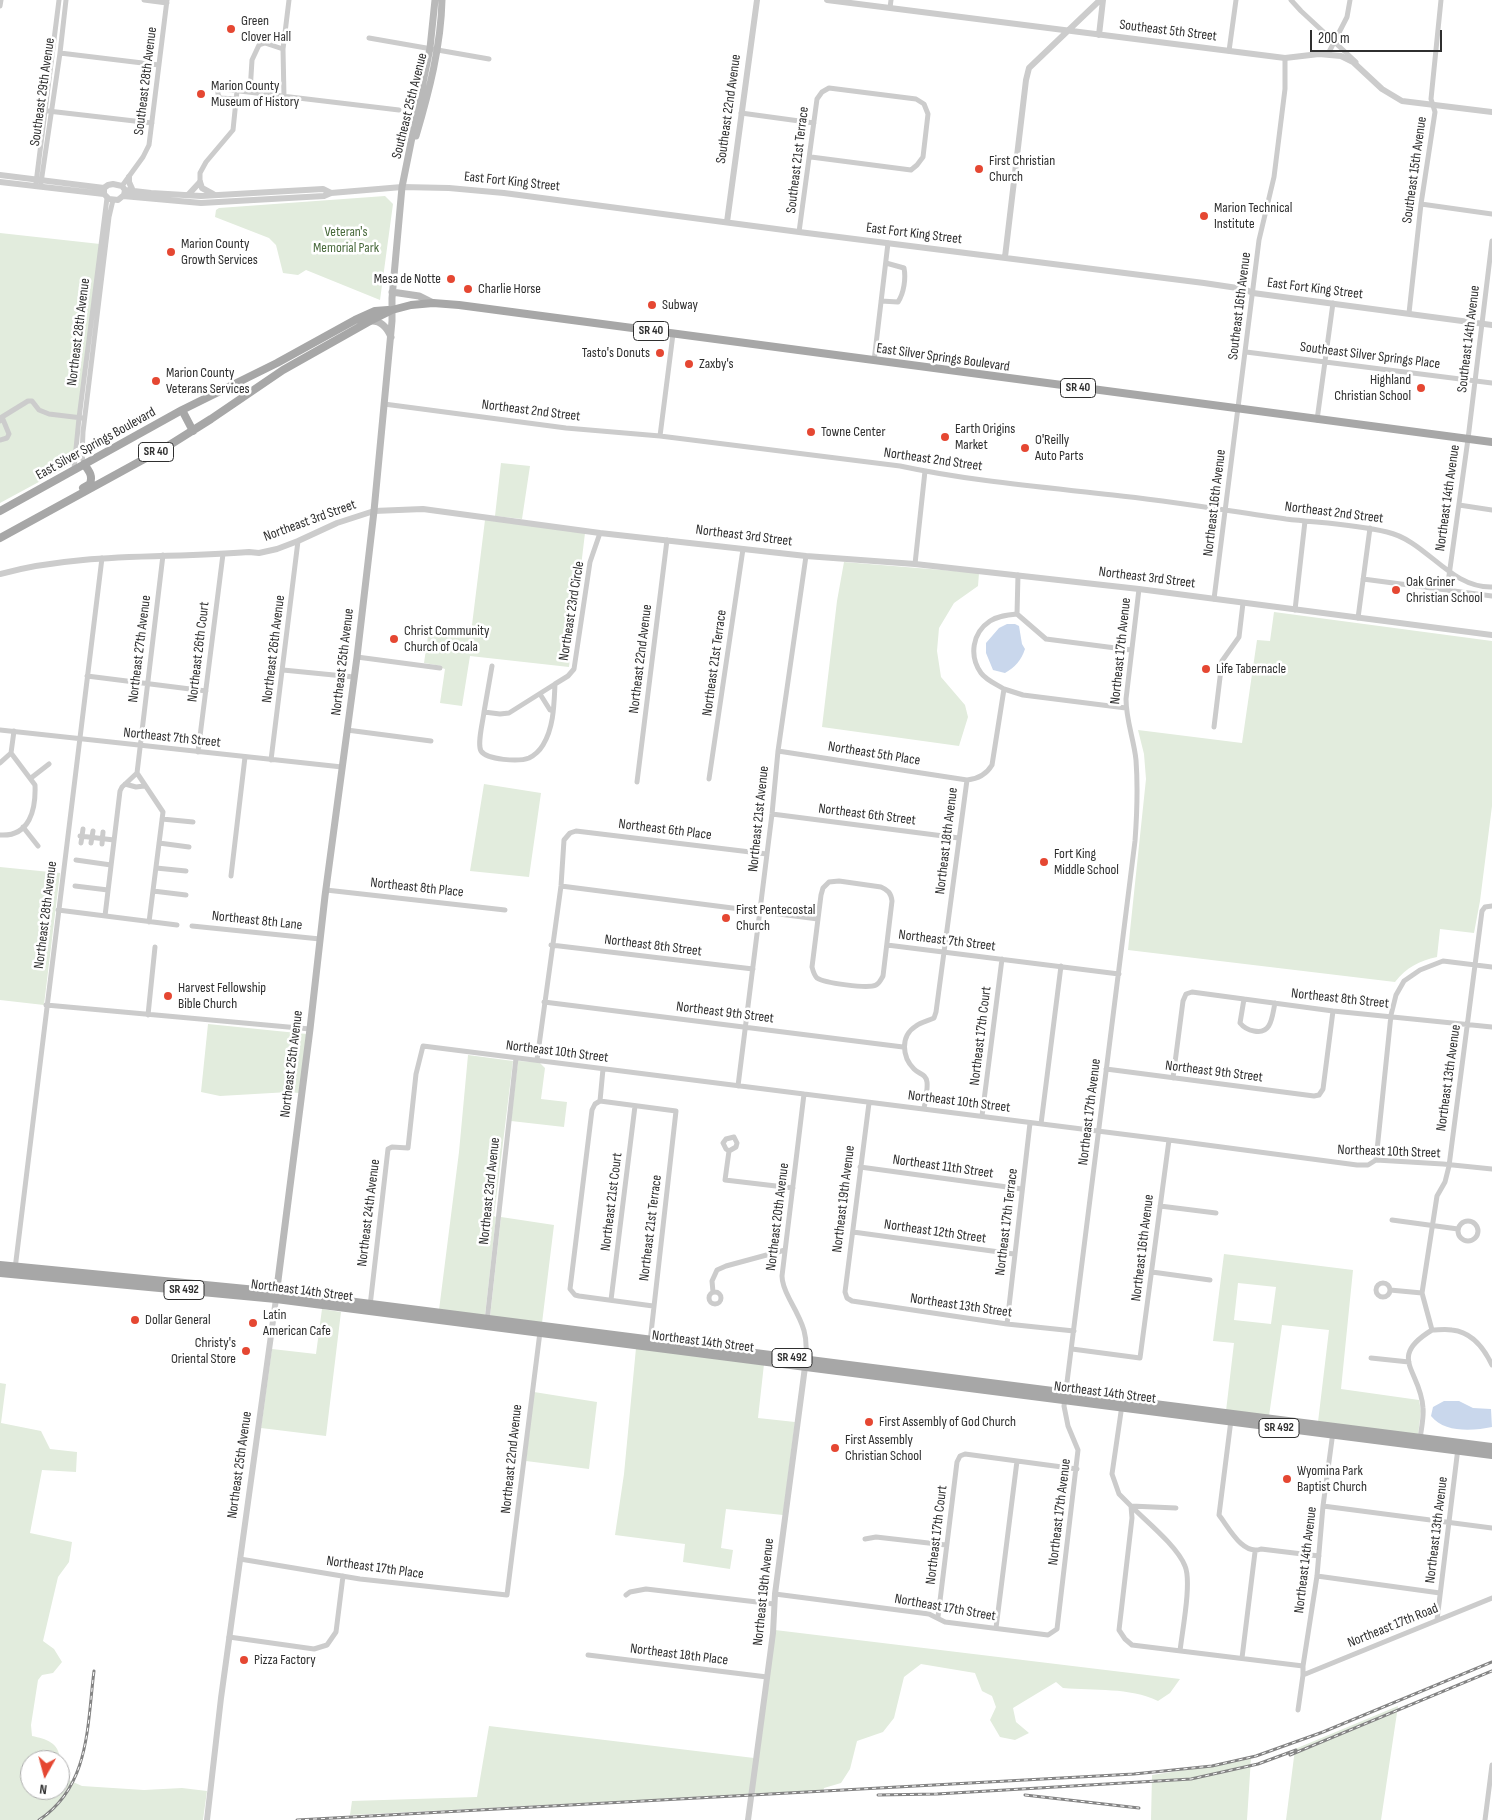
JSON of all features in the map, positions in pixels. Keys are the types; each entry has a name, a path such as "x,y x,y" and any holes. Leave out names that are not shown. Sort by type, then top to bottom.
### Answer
{"main road":[{"name":"Southeast 25th Avenue","path":"433,49 434,0"},
{"name":"Southeast 25th Avenue","path":"392,310 402,187 442,0"},
{"path":"392,292 419,296 433,303"},
{"name":"East Silver Springs Boulevard","path":"0,510 182,410 278,363 375,311 433,303 1492,442"},
{"name":"East Silver Springs Boulevard","path":"0,538 193,431 283,370 392,310"},
{"name":"Northeast 25th Avenue","path":"276,1296 357,657 374,511 392,310"},
{"path":"370,321 380,322 386,326 391,337"},
{"path":"182,410 193,431"},
{"path":"40,516 46,509 90,484 92,475 84,464"},
{"name":"Northeast 14th Street","path":"0,1265 15,1270 276,1296 1419,1442 1492,1447"},
{"name":"Northeast 14th Street","path":"0,1273 15,1270"},
{"name":"Northeast 14th Street","path":"1458,1446 1492,1455"}],"street":[{"path":"0,6 1,0"},
{"name":"Southeast 29th Avenue","path":"39,183 59,0"},
{"name":"Southeast 29th Avenue","path":"48,111 60,54 66,0"},
{"path":"144,0 167,2"},
{"path":"284,97 283,49 289,0"},
{"name":"Southeast 22nd Avenue","path":"726,222 757,0"},
{"name":"Southeast 5th Street","path":"827,0 1285,58 1328,54 1341,56 1353,62 1382,89 1402,100 1492,112"},
{"path":"890,8 891,0"},
{"path":"1005,257 1029,68 1102,0"},
{"path":"1099,35 1102,0"},
{"path":"1229,51 1236,0"},
{"path":"1291,0 1356,61 1360,69"},
{"path":"1328,54 1347,17 1350,0"},
{"name":"Southeast 15th Avenue","path":"1409,313 1421,204 1435,112 1432,104 1432,82 1441,0"},
{"name":"Southeast 28th Avenue","path":"123,191 129,177 149,145 167,2"},
{"path":"370,38 489,59"},
{"path":"250,92 252,60 259,45 264,43 283,49"},
{"path":"60,54 159,65"},
{"name":"Southeast 16th Avenue","path":"1239,410 1259,240 1274,177 1285,89 1285,58"},
{"name":"Southeast 21st Terrace","path":"799,232 817,100 822,92 829,88 916,99 924,104 928,114 923,157 911,170 810,157"},
{"path":"236,100 220,98 218,90 223,89 399,110"},
{"path":"201,199 200,173 206,162 233,130 237,91"},
{"path":"48,111 152,123"},
{"path":"741,114 814,123"},
{"path":"0,175 107,195 118,200 123,191 113,184 108,185 107,195"},
{"path":"129,177 128,182 133,191"},
{"path":"0,182 39,183"},
{"path":"188,195 200,182"},
{"path":"200,182 202,188 216,195"},
{"name":"East Fort King Street","path":"123,191 201,199 324,196 331,193 402,187 450,188 504,193 1005,257 1492,325"},
{"name":"East Fort King Street","path":"123,191 188,195 201,199 216,195 323,189 331,193"},
{"name":"Northeast 28th Avenue","path":"74,469 82,418 107,195"},
{"path":"1421,204 1492,214"},
{"name":"Southeast 14th Avenue","path":"1468,439 1492,241"},
{"path":"874,361 888,243"},
{"path":"881,301 898,302 902,297 905,275 904,268 886,263"},
{"path":"1318,420 1333,303"},
{"path":"660,436 673,334"},
{"name":"Southeast Silver Springs Place","path":"1246,352 1492,382"},
{"path":"0,440 3,441 9,434 1,419 28,401 32,401 39,410 49,414 82,418"},
{"name":"Northeast 2nd Street","path":"384,404 566,428 660,436 900,466 925,471 1370,528 1406,538 1464,581 1485,588 1492,587"},
{"name":"Northeast 16th Avenue","path":"1214,599 1239,410"},
{"name":"Northeast 28th Avenue","path":"82,418 82,456 84,464"},
{"name":"Northeast 14th Avenue","path":"1447,590 1468,439"},
{"path":"915,564 925,471"},
{"path":"1459,505 1492,510"},
{"name":"Northeast 3rd Street","path":"0,574 26,567 102,558 259,553 298,541 337,522 374,511 423,508 743,549 806,556 915,564 1139,589 1492,635"},
{"path":"1295,610 1305,521"},
{"path":"1358,618 1370,528"},
{"name":"Northeast 23rd Circle","path":"484,712 510,713 568,676 574,669 590,562 600,532"},
{"name":"Northeast 22nd Avenue","path":"637,782 666,540"},
{"name":"Northeast 26th Avenue","path":"272,760 298,541"},
{"name":"Northeast 21st Terrace","path":"709,780 743,549"},
{"name":"Northeast 26th Court","path":"198,752 223,554"},
{"name":"Northeast 27th Avenue","path":"140,746 163,555"},
{"name":"Northeast 21st Avenue","path":"738,1086 772,814 778,751 806,556"},
{"name":"Northeast 28th Avenue","path":"15,1270 102,558"},
{"path":"1017,614 1018,575"},
{"path":"1364,579 1492,596"},
{"path":"1484,595 1485,588"},
{"name":"Northeast 17th Avenue","path":"1052,1633 1057,1629 1077,1469 1078,1450 1066,1418 1066,1397 1136,841 1136,760 1126,708 1139,589"},
{"path":"1214,726 1222,661 1239,637 1243,603"},
{"path":"1126,708 1022,695 1004,689 982,674 976,664 973,653 978,634 983,627 990,621 1002,616 1017,614 1046,639 1131,650"},
{"path":"357,657 440,668"},
{"path":"492,666 479,745 482,752 489,757 514,760 531,757 542,747 551,724 555,684"},
{"path":"283,670 354,677"},
{"path":"87,676 206,691"},
{"name":"Northeast 18th Avenue","path":"903,1047 908,1033 917,1025 934,1018 936,1012 967,780 981,776 992,765 1004,689"},
{"path":"540,694 550,710 553,711"},
{"name":"Northeast 7th Street","path":"0,730 342,767"},
{"path":"347,730 431,741"},
{"path":"0,763 11,753 14,731"},
{"path":"140,746 137,773 144,786 162,809 149,922"},
{"name":"Northeast 5th Place","path":"778,751 967,780"},
{"path":"0,835 12,835 29,822 32,817 35,788 31,778 11,753"},
{"path":"231,876 245,757"},
{"path":"31,778 49,764"},
{"path":"105,916 120,791 137,773"},
{"path":"125,784 136,788 144,786"},
{"name":"Northeast 6th Street","path":"772,814 959,838"},
{"path":"162,819 193,822"},
{"path":"23,827 38,846"},
{"path":"81,843 82,829"},
{"name":"Northeast 6th Place","path":"561,886 564,840 570,833 576,831 767,854"},
{"path":"102,841 103,832"},
{"path":"81,836 92,837 102,841 114,840"},
{"path":"159,843 189,846"},
{"path":"76,860 111,865"},
{"path":"156,868 186,871"},
{"name":"Northeast 7th Street","path":"818,920 823,888 829,882 839,881 881,887 888,890 892,901 887,945 1119,974"},
{"path":"75,886 108,890"},
{"path":"537,1060 551,945 561,886 818,920 812,967 818,979 826,981 874,986 880,982 883,976 887,945"},
{"name":"Northeast 8th Place","path":"326,890 506,910"},
{"path":"153,891 186,895"},
{"name":"Northeast 13th Avenue","path":"1432,1330 1422,1294 1437,1196 1445,1182 1449,1166 1482,910 1485,907 1492,906"},
{"path":"58,910 177,925"},
{"name":"Northeast 8th Lane","path":"192,926 320,939"},
{"name":"Northeast 8th Street","path":"551,945 753,969"},
{"path":"148,1015 156,947"},
{"name":"Northeast 17th Court","path":"982,1116 1002,959"},
{"path":"1376,1160 1392,1015 1396,995 1404,980 1420,970 1443,961 1492,967"},
{"path":"1041,1124 1061,966"},
{"name":"Northeast 8th Street","path":"1173,1078 1183,1000 1186,994 1192,992 1333,1010 1492,1027"},
{"path":"1244,999 1240,1023 1248,1030 1259,1032 1268,1029 1275,1003"},
{"name":"Northeast 9th Street","path":"544,1002 903,1047"},
{"path":"46,1005 310,1030"},
{"name":"Northeast 9th Street","path":"1106,1069 1314,1096 1323,1089 1333,1010"},
{"name":"Northeast 10th Street","path":"423,1046 1357,1165 1368,1165 1376,1160 1492,1169"},
{"name":"Northeast 24th Avenue","path":"370,1308 388,1150 392,1147 408,1148 416,1074 423,1046"},
{"path":"903,1047 907,1059 916,1071 924,1075 928,1082 924,1109"},
{"name":"Northeast 23rd Avenue","path":"487,1323 516,1058"},
{"path":"600,1101 603,1069"},
{"name":"Northeast 20th Avenue","path":"804,1094 782,1283 805,1332 807,1349 805,1363"},
{"path":"635,1106 600,1101 595,1104 592,1110 570,1285 572,1292 579,1296 653,1306"},
{"name":"Northeast 19th Avenue","path":"847,1298 845,1292 869,1103"},
{"name":"Northeast 21st Terrace","path":"635,1106 676,1111 649,1343"},
{"name":"Northeast 21st Court","path":"611,1300 635,1106"},
{"name":"Northeast 17th Terrace","path":"1007,1324 1030,1123"},
{"name":"Northeast 16th Avenue","path":"1072,1349 1140,1358 1169,1140"},
{"path":"729,1151 725,1180 793,1188"},
{"name":"Northeast 11th Street","path":"860,1167 1022,1189"},
{"path":"1160,1206 1216,1213"},
{"path":"1392,1220 1458,1229"},
{"name":"Northeast 12th Street","path":"853,1232 1014,1254"},
{"path":"713,1292 712,1281 717,1270 785,1250"},
{"path":"1152,1272 1210,1280"},
{"path":"1390,1290 1422,1294"},
{"name":"Northeast 25th Avenue","path":"207,1820 229,1637 276,1296"},
{"name":"Northeast 13th Street","path":"847,1298 852,1301 1007,1324 1074,1331"},
{"name":"Northeast 22nd Avenue","path":"507,1595 540,1330"},
{"path":"1419,1442 1423,1408 1420,1391 1408,1362 1409,1348 1417,1339 1432,1330 1452,1330 1468,1336 1481,1346 1491,1362"},
{"path":"1371,1358 1408,1362"},
{"name":"Northeast 19th Avenue","path":"748,1820 773,1633 775,1594 805,1363"},
{"path":"1122,1404 1112,1474 1119,1494 1178,1553 1186,1568 1187,1584 1180,1651"},
{"path":"1231,1418 1219,1515 1247,1549 1255,1552 1261,1549 1319,1556"},
{"name":"Northeast 14th Avenue","path":"1303,1666 1317,1576 1323,1506 1334,1431"},
{"name":"Northeast 13th Avenue","path":"1437,1620 1458,1446"},
{"name":"Northeast 17th Court","path":"938,1617 957,1462 960,1456 965,1454 1017,1461"},
{"path":"996,1628 1017,1461 1077,1469"},
{"path":"1130,1506 1176,1508"},
{"path":"1130,1506 1132,1518 1120,1630 1125,1639 1132,1645 1303,1666 1298,1710"},
{"path":"1323,1506 1492,1528"},
{"path":"865,1539 876,1537 946,1545"},
{"path":"1242,1658 1255,1552"},
{"name":"Northeast 17th Place","path":"240,1559 343,1576 507,1595"},
{"path":"229,1637 314,1649 327,1645 336,1632 343,1576"},
{"path":"1317,1576 1440,1593"},
{"path":"626,1595 630,1592 646,1589 774,1604"},
{"name":"Northeast 17th Street","path":"775,1594 929,1614 945,1622 1048,1635 1052,1633"},
{"name":"Northeast 17th Road","path":"1303,1676 1492,1598"},
{"name":"Northeast 18th Place","path":"588,1655 767,1677"},
{"path":"1485,1820 1492,1765"}],"green space":[{"name":"Veteran's Memorial Park","path":"385,196 393,204 380,300 306,270 298,275 283,273 276,245 269,238 215,217 216,210 219,208"},
{"path":"0,233 100,244 72,464 0,503"},
{"path":"501,463 530,466 522,519 495,516"},
{"path":"485,520 585,533 569,667 470,656 462,706 440,703 445,669 442,666 424,663 429,629 471,633"},
{"path":"844,562 979,573 978,586 954,603 939,628 937,651 941,677 965,705 968,717 959,746 822,727 837,601"},
{"path":"1274,612 1492,641 1492,806 1474,933 1440,929 1437,957 1414,965 1395,982 1128,950 1146,779 1144,754 1138,730 1242,743 1257,640 1270,641"},
{"path":"484,784 541,793 529,877 470,871"},
{"path":"0,867 60,873 44,1005 0,1000"},
{"path":"208,1024 307,1034 299,1093 220,1096 201,1092"},
{"path":"468,1055 513,1061 494,1216 496,1217 485,1316 439,1310 459,1152"},
{"path":"518,1061 539,1062 545,1068 541,1099 567,1102 564,1127 511,1121"},
{"path":"501,1217 554,1225 542,1323 490,1317"},
{"path":"1224,1254 1353,1270 1341,1389 1419,1400 1421,1411 1418,1435 1318,1422 1329,1330 1282,1325 1269,1416 1226,1411 1234,1343 1213,1341","holes":["1238,1283 1276,1287 1271,1324 1234,1320"]},
{"path":"322,1309 341,1312 326,1436 261,1428 272,1349 316,1354"},
{"path":"636,1348 764,1364 758,1418 795,1422 783,1515 726,1509 721,1548 733,1550 730,1569 683,1562 685,1544 615,1535 624,1474"},
{"path":"0,1383 6,1384 1,1423 41,1431 50,1449 77,1452 76,1472 42,1470 30,1533 72,1542 69,1562 58,1577 43,1641 54,1649 62,1662 53,1673 42,1675 38,1680 31,1725 32,1736 51,1742 57,1750 20,1750 20,1800 70,1800 70,1781 82,1786 144,1790 182,1788 207,1791 203,1820 0,1820"},
{"path":"534,1392 597,1402 589,1469 526,1461"},
{"path":"775,1630 1180,1679 1170,1693 1158,1701 1135,1693 1063,1688 1056,1682 1013,1708 1016,1722 1029,1733 1015,1740 1000,1737 990,1720 996,1707 992,1696 982,1691 975,1673 921,1664 904,1677 894,1718 883,1732 857,1741 850,1769 841,1783 824,1788 823,1792 753,1795"},
{"path":"1398,1706 1381,1820 1286,1820 1295,1749"},
{"path":"489,1726 754,1758 749,1795 350,1815 352,1801 477,1797"},
{"path":"1251,1758 1247,1820 1151,1820 1152,1775"}],"water":[{"path":"1007,624 1019,626 1022,644 1025,649 1017,663 1005,673 993,670 986,653 986,643 999,628"},
{"path":"1444,1401 1459,1401 1473,1408 1491,1409 1492,1427 1468,1430 1451,1428 1437,1422 1431,1416 1433,1407"}],"railway":[{"path":"297,1820 1134,1774 1212,1766 1256,1756 1323,1732 1492,1662"},
{"path":"39,1820 56,1806 68,1790 77,1772 87,1733 94,1671"},
{"path":"1290,1755 1492,1671"},
{"path":"878,1795 937,1794 1191,1779 1258,1764 1296,1750"},
{"path":"1025,1795 1139,1808"}],"place":[{"name":"Green Clover Hall","path":"231,29"},
{"name":"Marion County Museum of History","path":"201,94"},
{"name":"First Christian Church","path":"979,169"},
{"name":"Marion Technical Institute","path":"1204,216"},
{"name":"Marion County Growth Services","path":"171,252"},
{"name":"Mesa de Notte","path":"451,279"},
{"name":"Charlie Horse","path":"468,289"},
{"name":"Subway","path":"652,305"},
{"name":"Tasto's Donuts","path":"660,353"},
{"name":"Zaxby's","path":"689,364"},
{"name":"Marion County Veterans Services","path":"156,381"},
{"name":"Highland Christian School","path":"1421,388"},
{"name":"Towne Center","path":"811,432"},
{"name":"Earth Origins Market","path":"945,437"},
{"name":"O'Reilly Auto Parts","path":"1025,448"},
{"name":"Oak Griner Christian School","path":"1396,590"},
{"name":"Christ Community Church of Ocala","path":"394,639"},
{"name":"Life Tabernacle","path":"1206,669"},
{"name":"Fort King Middle School","path":"1044,862"},
{"name":"First Pentecostal Church","path":"726,918"},
{"name":"Harvest Fellowship Bible Church","path":"168,996"},
{"name":"Dollar General","path":"135,1320"},
{"name":"Latin American Cafe","path":"253,1323"},
{"name":"Christy's Oriental Store","path":"246,1351"},
{"name":"First Assembly of God Church","path":"869,1422"},
{"name":"First Assembly Christian School","path":"835,1448"},
{"name":"Wyomina Park Baptist Church","path":"1287,1479"},
{"name":"Pizza Factory","path":"244,1660"}]}
